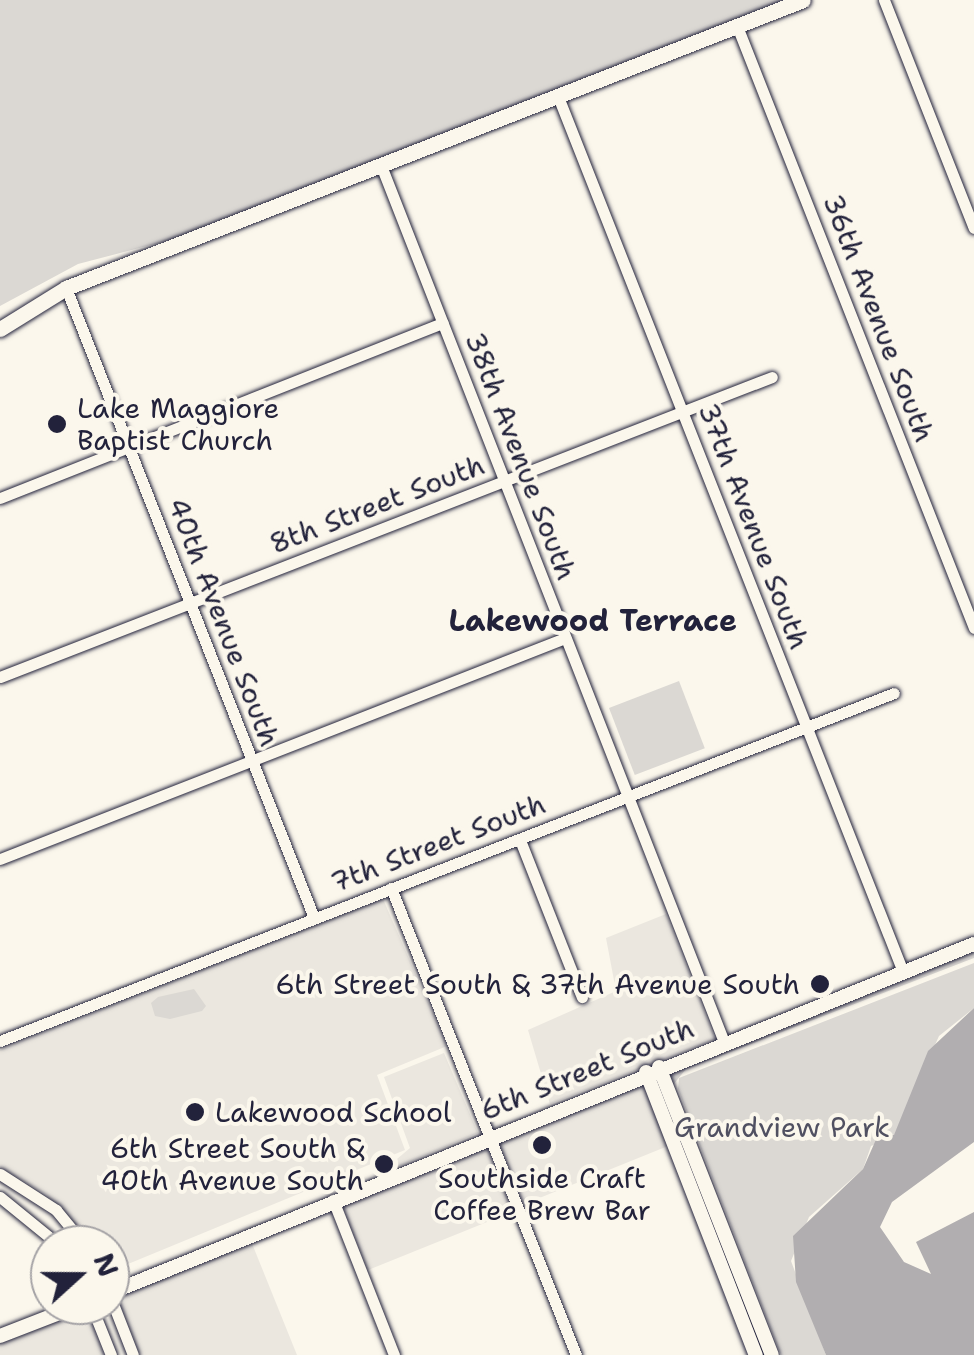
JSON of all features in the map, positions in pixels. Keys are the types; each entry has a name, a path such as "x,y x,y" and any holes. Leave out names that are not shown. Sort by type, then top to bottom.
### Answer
{"main road":[{"path":"0,330 66,288 559,99 804,0"}],"street":[{"path":"884,0 974,228"},
{"name":"36th Avenue South","path":"736,26 974,628"},
{"name":"37th Avenue South","path":"559,99 903,972"},
{"name":"38th Avenue South","path":"382,168 724,1042"},
{"name":"40th Avenue South","path":"66,288 314,918"},
{"path":"0,498 443,323"},
{"name":"8th Street South","path":"0,677 772,377"},
{"path":"0,859 565,638"},
{"name":"7th Street South","path":"0,1041 894,692"},
{"path":"520,840 582,997"},
{"path":"392,888 576,1355"},
{"name":"6th Street South","path":"130,1286 489,1135 974,944"},
{"path":"652,1070 756,1355"},
{"path":"652,1070 772,1355"},
{"path":"0,1174 56,1210 68,1225"},
{"path":"0,1197 34,1225"},
{"path":"333,1200 394,1355"},
{"path":"0,1336 30,1324"},
{"path":"99,1325 110,1355"},
{"path":"122,1325 133,1355"}],"shaded area":[{"name":"Lakewood School","path":"383,899 447,1046 377,1075 405,1150 130,1263 130,1225 74,1225 46,1194 0,1167 0,1050"},
{"path":"666,914 715,1039 550,1104 528,1030 616,991 606,938"},
{"path":"974,1008 974,1142 892,1202 880,1227 904,1262 931,1274 916,1242 974,1212 974,1355 826,1355 796,1282 793,1236 863,1169 878,1135 894,1135 928,1051"},
{"path":"444,1053 478,1133 399,1166 397,1159 410,1148 384,1077"},
{"path":"642,1080 669,1146 524,1204 497,1138"},
{"path":"485,1143 513,1212 368,1270 340,1201"},
{"path":"251,1241 297,1355 140,1355 128,1325 130,1291"},
{"path":"46,1325 92,1325 104,1355 0,1355 0,1343"}],"green space":[{"path":"0,0 785,0 189,235 78,264 0,306"},
{"path":"679,681 705,748 635,775 609,708"},
{"path":"974,950 974,958 686,1069 673,1085 667,1070"},
{"name":"Grandview Park","path":"974,963 974,1008 939,1036 894,1136 871,1146 863,1169 809,1217 791,1261 826,1355 781,1355 678,1089 679,1078"},
{"path":"194,989 206,1006 202,1011 170,1019 155,1016 151,1003 158,997"}],"place":[{"name":"Lake Maggiore Baptist Church","path":"57,424"},
{"name":"6th Street South & 37th Avenue South","path":"820,984"},
{"name":"Lakewood School","path":"195,1112"},
{"name":"Southside Craft Coffee Brew Bar","path":"542,1145"},
{"name":"6th Street South & 40th Avenue South","path":"384,1164"}],"district":[{"name":"Lakewood Terrace","path":"593,621"}]}
